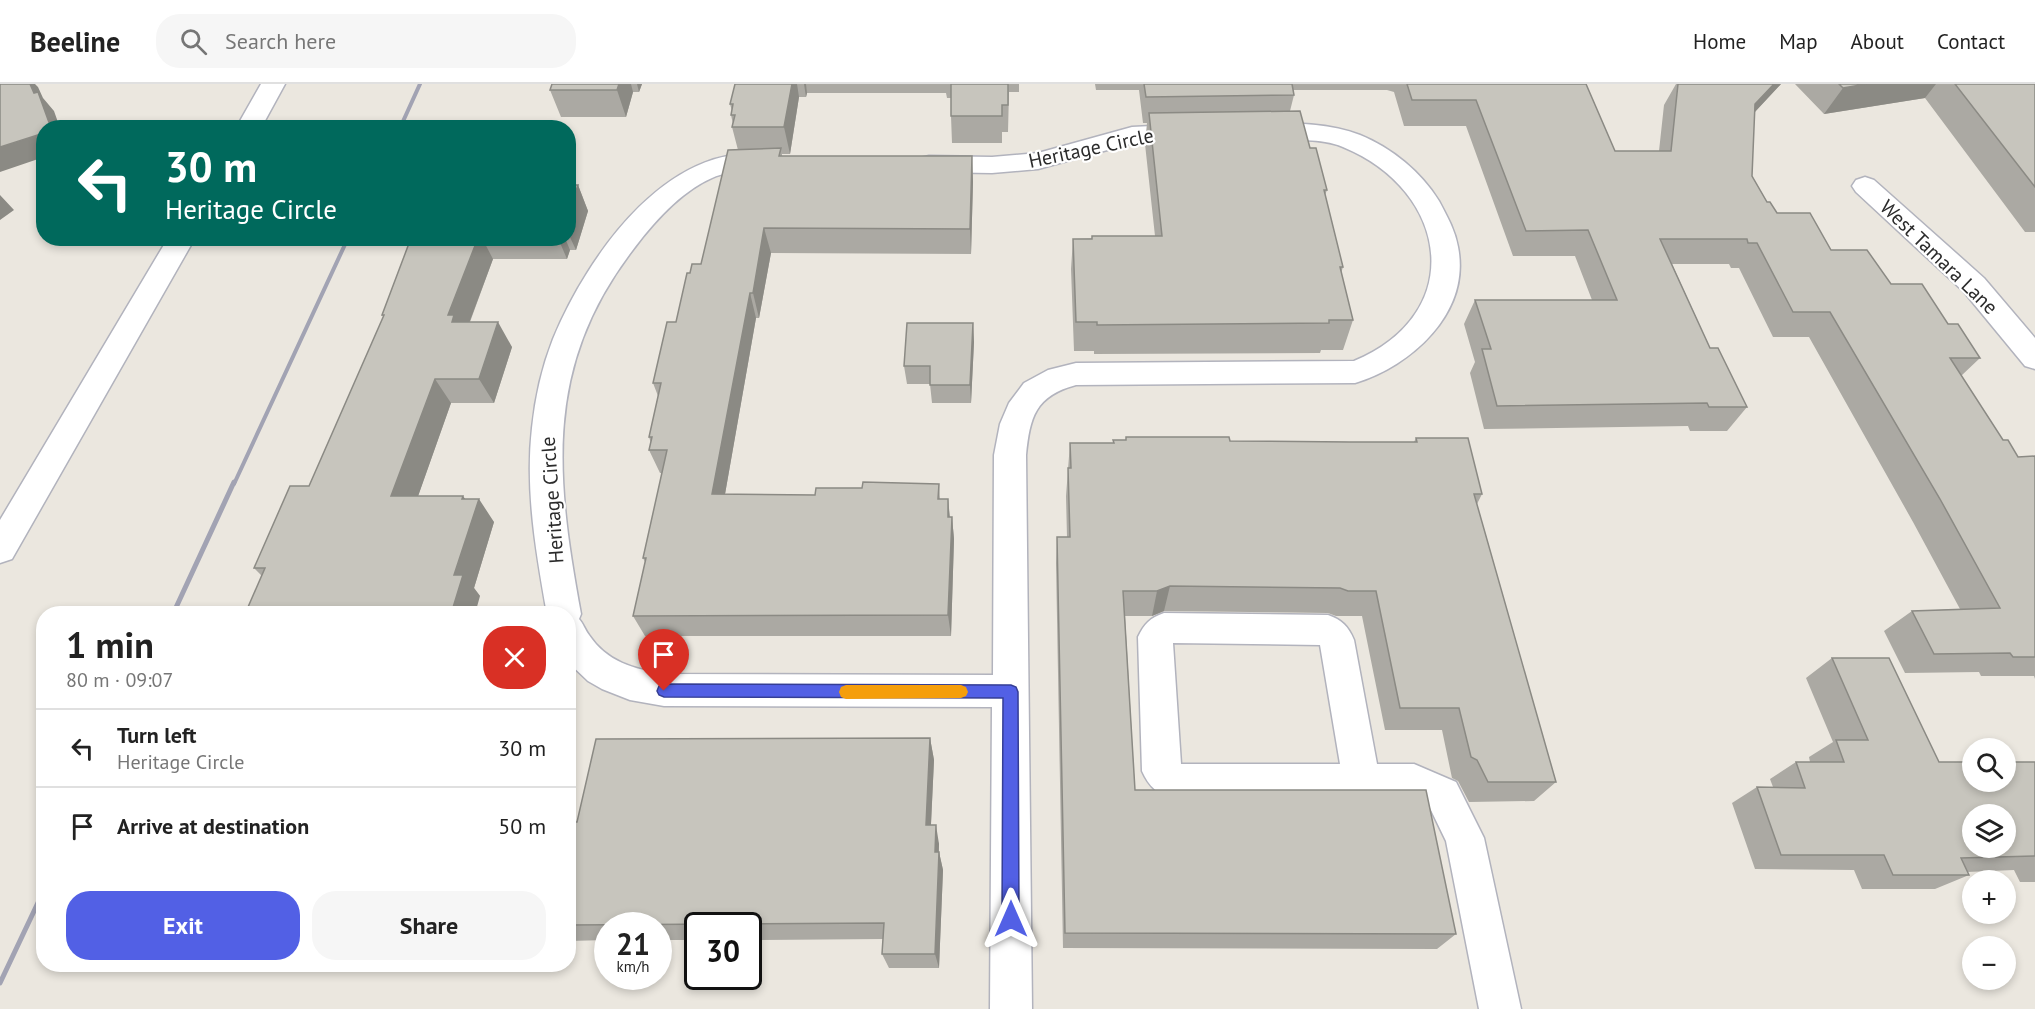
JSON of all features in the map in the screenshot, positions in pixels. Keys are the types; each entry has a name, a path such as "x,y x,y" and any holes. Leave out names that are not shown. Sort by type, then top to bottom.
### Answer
{"street":[{"path":"253,120 273,84"},
{"name":"Heritage Circle","path":"904,164 1012,164 1061,156 1132,135 1155,132 1302,131 1329,135 1359,145 1395,168 1424,198 1436,217 1443,236 1447,263 1440,299 1430,319 1393,356 1374,366 1355,372 1076,374 1060,377 1035,390 1023,403 1015,418 1010,455 1011,1009"},
{"name":"Heritage Circle","path":"562,606 554,561 547,501 545,464 547,426 552,390 562,356 591,290 633,231 657,206 688,180 719,166 800,164"},
{"name":"West Tamara Lane","path":"1865,186 1974,285 2035,358"},
{"path":"0,549 178,246"},
{"path":"1362,783 1337,639 1328,630 1164,628 1155,637 1161,771 1174,782 1362,783 1414,782 1443,795 1465,838 1500,1009"},
{"path":"576,645 588,661 603,673 622,682 647,689 682,692 1011,692"}],"building":[{"path":"0,84 30,84 34,93 38,92 48,120 36,120 36,136 0,147"},
{"path":"552,84 619,84 617,90 550,90"},
{"path":"735,84 792,84 784,127 732,127 735,115 731,115 733,104 730,104"},
{"path":"951,84 1008,84 1008,105 1002,105 1002,116 951,116"},
{"path":"1144,84 1292,84 1294,95 1146,97"},
{"path":"1407,84 1586,84 1615,151 1671,151 1678,84 1774,84 1755,104 1752,176 1767,202 1770,202 1777,213 1810,213 1831,250 1867,250 1891,284 1922,284 1948,324 1958,324 1980,358 1950,358 2003,440 2008,440 2018,457 2035,456 2035,657 2013,657 2010,653 1934,654 1912,611 2000,608 1940,499 1830,312 1793,312 1757,243 1748,243 1747,239 1660,239 1710,348 1718,348 1747,407 1709,407 1707,403 1497,406 1482,349 1491,349 1475,300 1617,300 1588,230 1526,231 1476,100 1412,100"},
{"path":"1839,84 1866,84 1843,88"},
{"path":"1955,84 2035,84 2035,187"},
{"path":"1300,111 1310,148 1316,148 1327,190 1324,190 1353,320 1329,320 1329,323 1097,325 1097,322 1076,322 1073,239 1092,239 1092,236 1162,236 1149,113"},
{"path":"781,148 779,156 972,156 970,229 764,228 712,494 815,495 816,488 862,488 863,482 939,484 938,499 948,499 948,517 952,517 948,615 633,616 646,558 643,558 667,450 649,450 652,437 649,437 661,383 653,383 667,322 676,322 687,273 690,273 692,264 701,264 728,150"},
{"path":"408,246 475,246 448,315 454,315 452,322 498,322 479,379 435,379 391,496 463,496 462,499 479,499 454,575 463,575 453,606 248,606 265,568 254,568 290,486 309,486 384,315 382,315"},
{"path":"907,323 973,323 970,385 930,385 930,366 904,366"},
{"path":"1126,437 1229,437 1230,441 1350,442 1417,442 1416,438 1468,438 1482,494 1474,494 1556,782 1488,782 1477,760 1471,757 1459,708 1400,708 1376,591 1348,591 1340,588 1170,586 1157,591 1123,591 1135,790 1426,790 1456,934 1065,933 1057,537 1070,537 1068,468 1071,468 1070,443 1114,443 1113,440 1126,440"},
{"path":"1832,658 1889,658 1939,762 1962,762 1962,792 2016,792 2016,762 2035,762 2035,856 2016,857 2016,804 1962,804 1961,858 1967,870 1962,870 1962,875 1893,875 1884,855 1781,855 1757,787 1805,788 1796,762 1844,762 1836,740 1868,740"},
{"path":"930,738 926,825 936,825 935,852 939,852 935,954 882,954 884,923 762,924 762,912 684,912 684,924 672,924 672,912 594,912 594,925 576,925 577,822 596,739"}],"railway":[{"path":"404,120 420,84"},
{"path":"234,484 344,246"},
{"path":"177,606 234,482"},
{"path":"0,983 36,907"}],"slow traffic":[{"path":"846,692 961,692"}],"route":[{"path":"664,691 1011,692 1011,919"}]}
